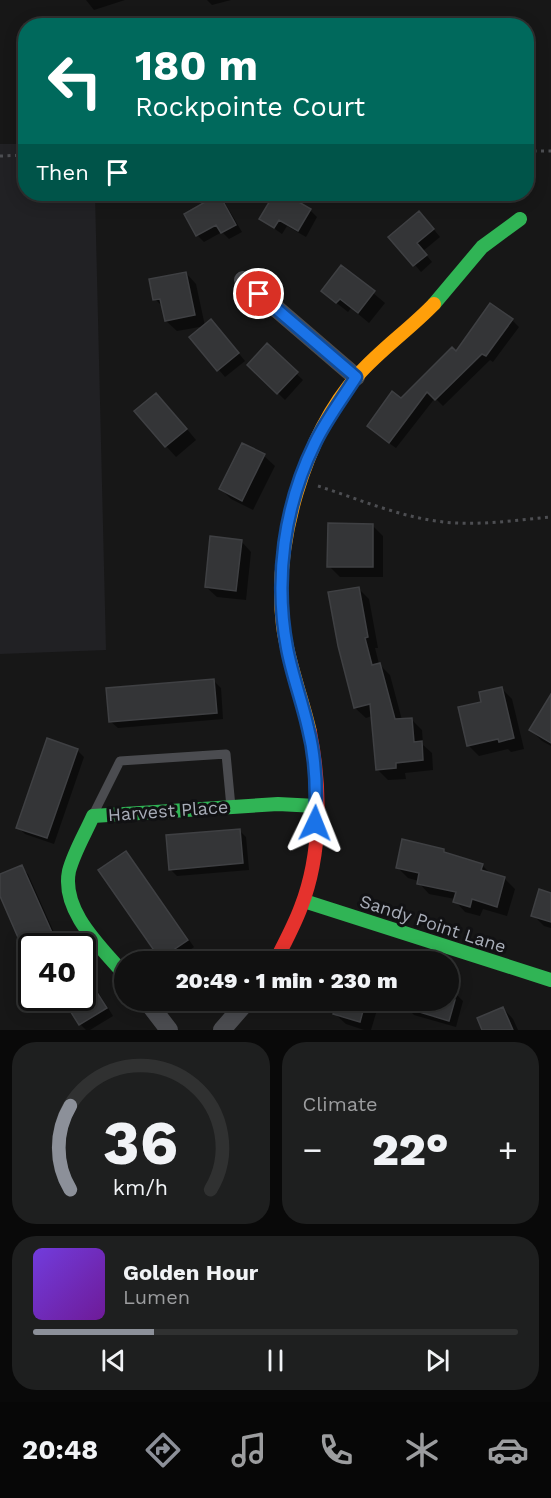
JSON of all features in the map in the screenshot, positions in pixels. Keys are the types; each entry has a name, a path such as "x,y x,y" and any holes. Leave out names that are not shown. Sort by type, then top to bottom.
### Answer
{"street":[{"path":"279,951 304,901 311,870 316,806 313,753 287,650 281,595 282,562 287,525 300,479 328,419 356,377 439,300 478,251 494,236 520,219"},
{"path":"243,280 356,377"},
{"name":"Harvest Place","path":"114,961 78,915 70,900 67,882 71,865 93,816 278,804 316,806"},
{"name":"Sandy Point Lane","path":"304,901 551,980"},
{"path":"154,1011 169,1030"},
{"path":"222,1030 238,1011"}],"lane":[{"path":"93,816 120,761 226,754 231,807"}],"path":[{"path":"534,151 551,151"},
{"path":"0,156 18,155"},
{"path":"300,479 424,519 477,523 551,517"}],"shaded area":[{"path":"0,144 18,144 18,201 95,201 106,650 0,654"}],"building":[{"path":"207,201 223,201 236,225 221,233 216,225 196,236 184,214"},
{"path":"270,201 297,201 311,209 298,231 279,220 274,228 259,219"},
{"path":"419,211 434,229 417,243 427,255 413,266 388,237"},
{"path":"341,265 375,291 358,313 340,299 336,303 321,291"},
{"path":"186,272 195,315 165,321 160,299 153,300 149,279"},
{"path":"490,303 513,319 486,356 482,354 435,400 427,392 389,443 367,426 392,391 401,398 452,347 456,351"},
{"path":"211,319 239,353 217,371 189,337"},
{"path":"267,343 298,372 277,394 247,365"},
{"path":"156,393 187,429 165,447 134,411"},
{"path":"242,443 265,454 242,501 219,489"},
{"path":"328,523 373,524 373,567 327,567"},
{"path":"210,536 242,540 236,591 205,587"},
{"path":"359,587 368,637 365,638 372,665 380,663 395,719 412,718 414,742 422,741 423,760 396,763 396,768 376,770 370,704 354,708 338,646 328,592"},
{"path":"214,679 217,713 109,722 106,688"},
{"path":"502,687 514,738 467,746 458,707 481,702 479,692"},
{"path":"551,694 551,743 529,730"},
{"path":"47,738 78,749 47,838 16,828"},
{"path":"240,829 243,863 169,870 166,835"},
{"path":"402,839 444,849 444,852 483,864 481,870 505,877 497,907 472,899 470,907 453,902 456,892 417,884 419,873 396,868"},
{"path":"126,851 188,940 172,951 154,951 98,870"},
{"path":"22,865 52,933 18,933 18,937 0,896 0,874"},
{"path":"539,889 551,893 551,922 531,916"},
{"path":"96,991 107,1008 79,1025 70,1011 96,1011"},
{"path":"503,1007 513,1030 482,1030 477,1018"},
{"path":"334,1011 363,1011 360,1022 333,1014"},
{"path":"416,1011 452,1011 449,1021"}],"traffic: fast":[{"path":"434,304 482,247 520,219"},
{"path":"114,963 94,940 77,914 68,886 71,864 93,816 278,804 316,806"},
{"path":"304,901 551,980"}],"traffic: slow":[{"path":"310,732 285,640 281,595 283,562 296,493 322,429 339,400 358,375 434,304"}],"traffic: jam":[{"path":"280,951 308,886 316,843 318,798 310,732"}],"route":[{"path":"259,294 356,377 328,419 300,479 287,525 282,562 283,626 313,753 315,823"}]}
